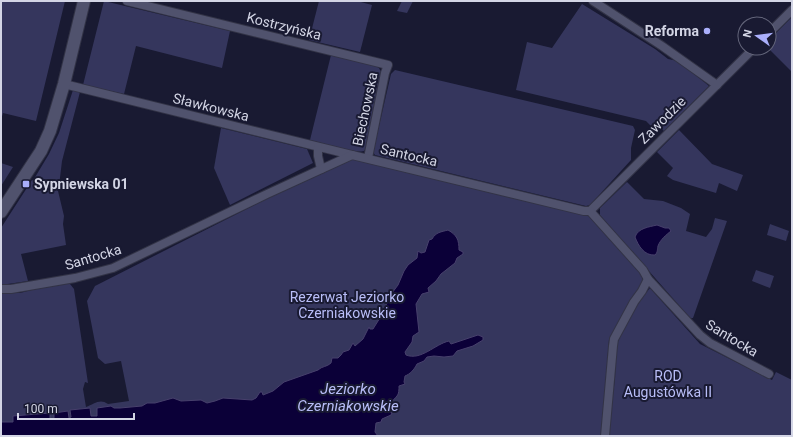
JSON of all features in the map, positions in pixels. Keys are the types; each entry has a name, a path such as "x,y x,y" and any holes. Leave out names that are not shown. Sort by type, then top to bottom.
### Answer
{"street":[{"path":"1,212 41,151 50,130 64,84 84,1"},
{"name":"Kostrzyńska","path":"127,1 388,65"},
{"path":"593,1 662,46 717,85"},
{"path":"777,25 792,10"},
{"name":"Zawodzie","path":"590,211 746,56"},
{"name":"Biechowska","path":"368,158 385,73 388,65"},
{"name":"Sławkowska","path":"64,84 352,155"},
{"path":"318,147 321,169"},
{"name":"Santocka","path":"1,289 11,289 76,278 113,268 352,155 577,210 590,211 643,270 648,279 700,336 710,343 769,374"},
{"path":"605,436 612,346 614,339 648,279"}],"green space":[{"path":"1,1 65,1 36,121 3,113 1,120"},
{"path":"104,1 230,31 222,68 136,46 124,94 83,85"},
{"path":"319,1 357,1 372,5 360,52 309,40"},
{"path":"402,1 413,1 407,13 397,11"},
{"path":"582,4 655,49 668,59 678,61 709,86 664,131 661,128 653,128 646,121 516,90 527,42 552,48"},
{"path":"792,17 792,72 776,56 777,32"},
{"path":"331,55 374,65 379,68 382,74 367,147 364,151 358,152 344,150 310,140"},
{"path":"395,70 633,126 635,130 631,148 631,160 590,205 586,206 375,155 373,152 391,74"},
{"path":"73,90 80,92 62,161 59,186 34,179 49,154 59,133"},
{"path":"221,128 307,149 313,163 230,205 214,168"},
{"path":"679,130 712,164 743,175 737,191 719,183 716,193 673,180 667,176 673,168 657,152"},
{"name":"Rezerwat Jeziorko Czerniakowskie","path":"355,156 591,212 642,274 643,284 609,340 601,436 1,436 1,291 20,293 58,283 70,284 74,289 88,383 85,382 83,389 86,407 100,402 105,402 108,404 129,401 121,361 105,364 98,358 87,301 95,286 345,159"},
{"path":"1,163 13,167 1,186"},
{"path":"32,180 56,188 58,191 64,216 63,224 66,245 21,254 28,281 1,285 1,228"},
{"path":"627,182 644,199 663,201 681,208 690,214 686,231 706,237 712,229 715,218 727,221 693,318 690,318 600,215 600,208"},
{"path":"770,224 789,231 786,241 767,235"},
{"path":"756,270 774,276 770,288 752,281"},
{"name":"ROD Augustówka II","path":"650,288 700,344 772,380 776,372 792,380 792,436 608,436 615,378 616,344 635,306"}],"water":[{"path":"657,225 669,228 671,231 660,242 656,254 651,255 642,249 635,237 641,230"},
{"name":"Jeziorko Czerniakowskie","path":"448,230 457,238 459,250 463,252 463,254 457,258 455,263 441,274 428,288 429,292 422,294 416,304 419,332 413,336 412,342 405,352 406,355 417,356 449,341 451,344 478,335 483,337 483,340 473,346 457,351 453,356 427,357 424,361 417,364 412,372 405,376 405,384 399,386 398,395 389,406 389,411 392,413 391,415 382,419 381,422 376,423 375,432 378,436 1,436 1,422 13,422 13,416 50,413 50,419 54,419 54,413 68,411 69,418 71,417 70,410 90,408 91,416 97,416 97,408 111,406 114,408 120,408 142,406 147,403 155,403 173,398 181,401 201,400 207,403 223,398 252,400 256,398 260,392 262,392 263,395 273,391 284,382 328,365 331,363 332,358 338,358 343,352 349,350 353,343 355,346 363,339 369,327 370,329 373,329 383,313 380,311 381,309 384,309 408,265 417,258 418,251 421,253 425,252 429,240 437,234"}],"place":[{"name":"Reforma","path":"707,31"},
{"name":"Sypniewska 01","path":"26,184"}]}
